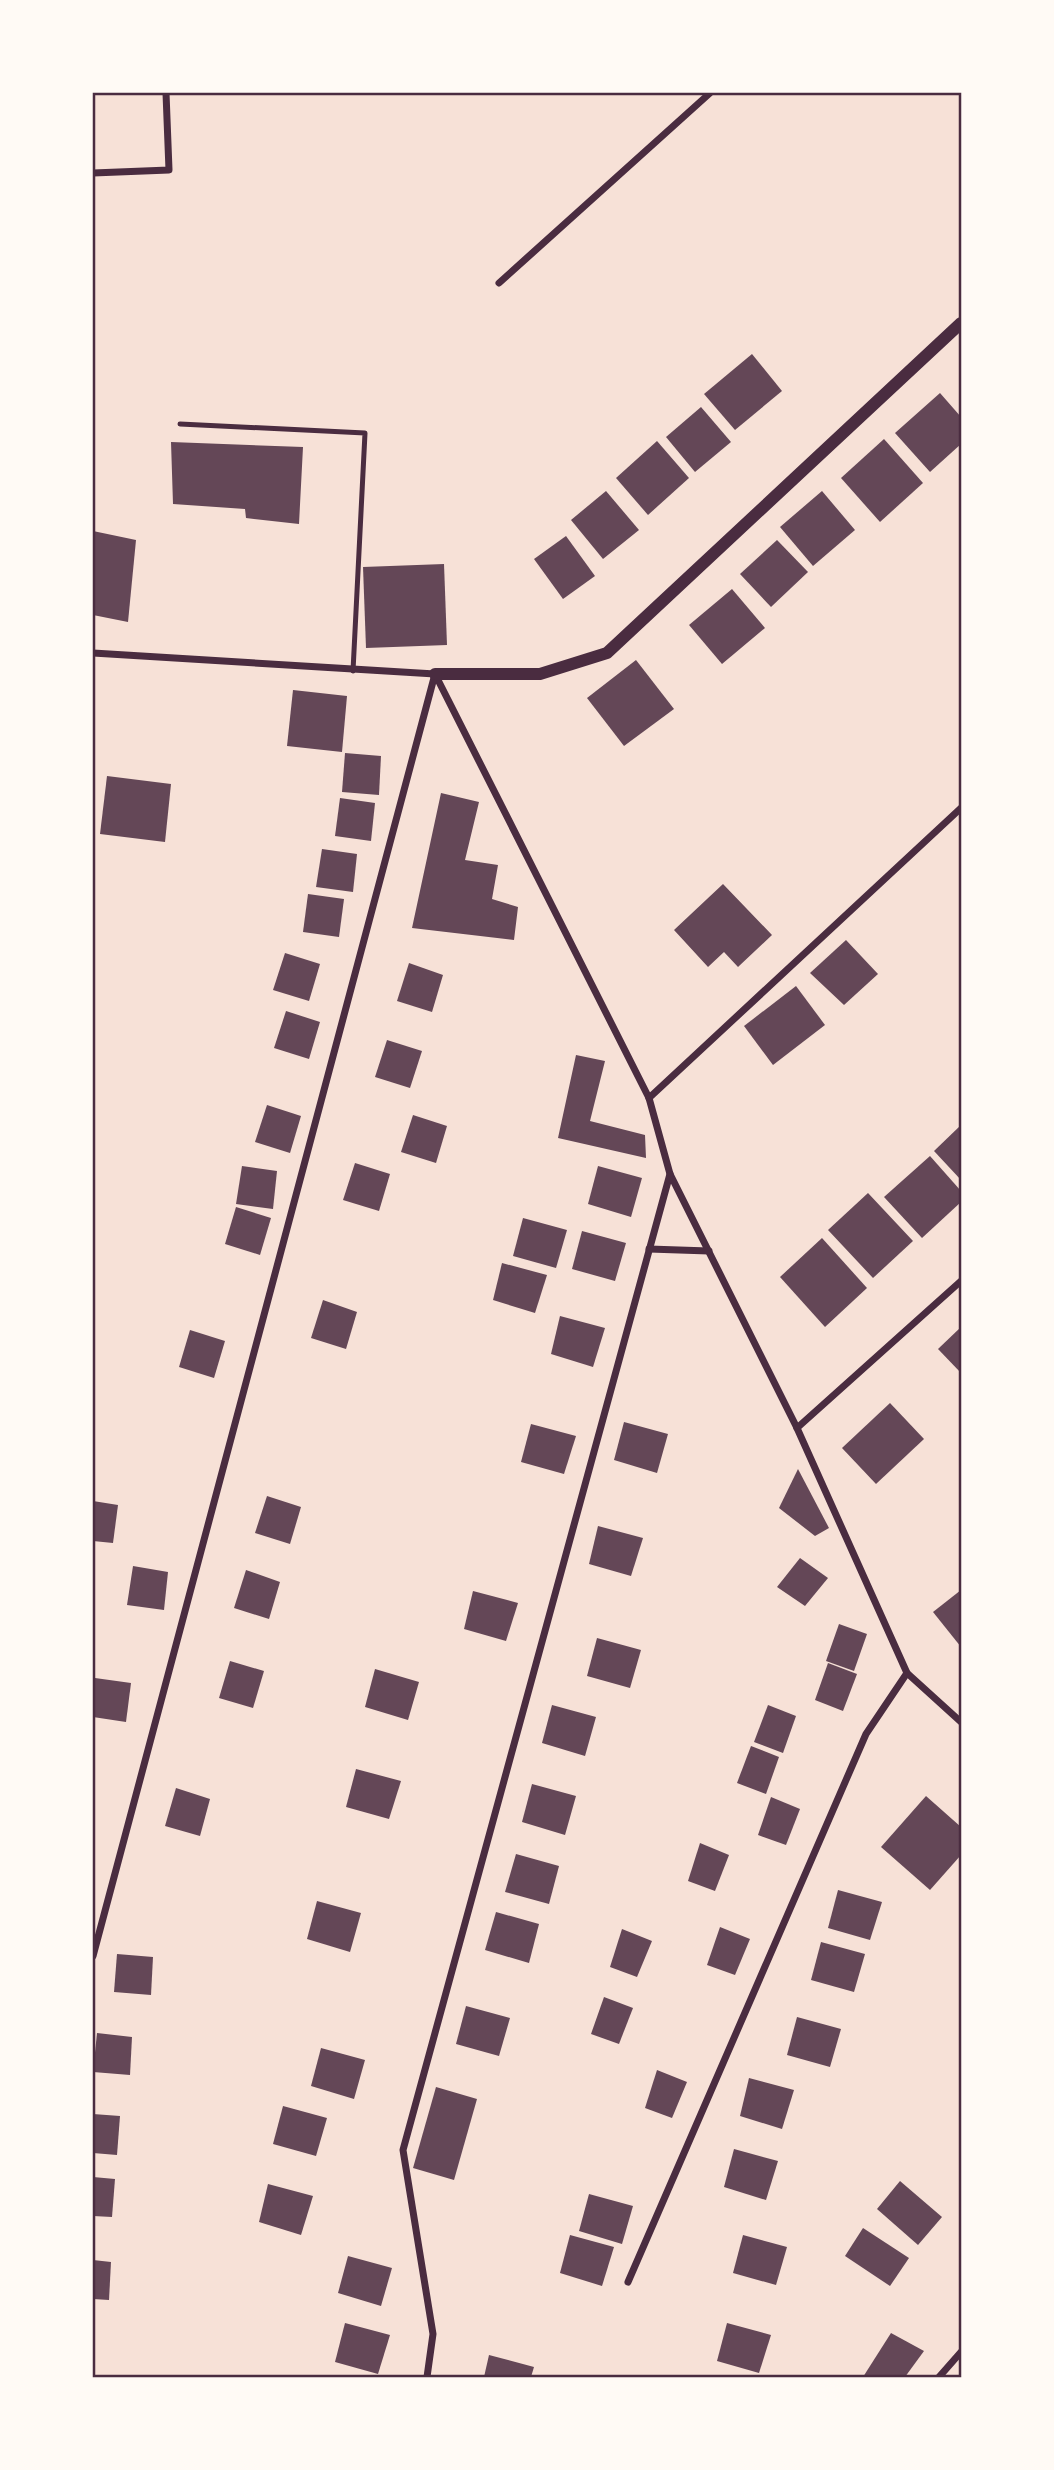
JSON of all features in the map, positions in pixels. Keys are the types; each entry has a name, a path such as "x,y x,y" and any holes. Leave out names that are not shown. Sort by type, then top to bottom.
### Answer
{"street":[{"path":"93,173 169,170 166,93"},
{"path":"499,283 710,93"},
{"path":"93,653 353,671 540,674 607,653 961,323"},
{"path":"435,674 649,1098 670,1174 797,1428 907,1673 961,1722"},
{"path":"93,1956 435,674"},
{"path":"649,1098 961,808"},
{"path":"427,2377 433,2334 403,2150 670,1174"},
{"path":"649,1250 709,1251"},
{"path":"797,1428 961,1281"},
{"path":"628,2282 866,1734 907,1673"},
{"path":"939,2377 961,2352"}],"lane":[{"path":"180,424 365,433 353,671"}],"building":[{"path":"752,354 782,391 735,430 704,394"},
{"path":"940,393 961,417 961,444 930,472 895,433"},
{"path":"701,407 731,442 695,472 666,437"},
{"path":"884,439 923,483 880,522 841,478"},
{"path":"657,441 689,478 648,515 616,478"},
{"path":"171,442 303,447 299,524 246,518 245,509 173,504"},
{"path":"606,491 639,530 603,559 571,520"},
{"path":"822,491 855,530 813,566 780,527"},
{"path":"93,531 136,540 128,622 93,615"},
{"path":"566,536 595,576 563,599 534,559"},
{"path":"777,540 808,572 771,607 740,574"},
{"path":"444,564 447,645 366,648 363,567"},
{"path":"732,589 765,628 722,664 689,625"},
{"path":"636,660 674,709 624,746 587,698"},
{"path":"293,690 347,696 342,752 287,746"},
{"path":"345,753 381,756 379,795 342,792"},
{"path":"107,776 171,784 165,842 100,834"},
{"path":"441,793 479,802 465,860 498,865 492,899 518,907 514,940 412,928"},
{"path":"340,798 375,803 371,841 335,836"},
{"path":"322,849 357,854 353,892 316,887"},
{"path":"723,884 772,935 738,967 724,952 708,967 674,930"},
{"path":"308,894 344,899 339,937 303,932"},
{"path":"846,940 878,974 844,1005 810,973"},
{"path":"285,953 320,964 309,1001 273,990"},
{"path":"409,963 443,975 432,1012 397,1001"},
{"path":"796,986 825,1025 773,1065 744,1026"},
{"path":"286,1011 320,1022 309,1059 274,1048"},
{"path":"387,1040 422,1051 410,1088 375,1077"},
{"path":"576,1055 605,1061 590,1121 645,1135 646,1158 558,1138"},
{"path":"267,1105 301,1116 290,1153 255,1142"},
{"path":"413,1115 447,1126 436,1163 401,1152"},
{"path":"961,1125 961,1180 934,1151"},
{"path":"930,1156 961,1191 961,1202 922,1238 884,1197"},
{"path":"355,1163 390,1174 379,1211 343,1200"},
{"path":"242,1166 277,1171 273,1209 236,1204"},
{"path":"598,1166 642,1178 631,1217 588,1204"},
{"path":"868,1193 913,1241 873,1278 828,1230"},
{"path":"236,1207 271,1218 260,1255 225,1244"},
{"path":"523,1218 567,1230 556,1268 513,1256"},
{"path":"582,1231 626,1243 615,1281 572,1269"},
{"path":"822,1238 867,1288 825,1327 780,1277"},
{"path":"502,1263 547,1275 535,1313 493,1300"},
{"path":"323,1300 357,1312 346,1349 311,1338"},
{"path":"560,1316 605,1328 593,1367 551,1354"},
{"path":"961,1327 961,1373 938,1349"},
{"path":"190,1330 225,1341 214,1378 179,1367"},
{"path":"890,1403 924,1439 876,1484 842,1448"},
{"path":"624,1422 668,1434 657,1473 614,1460"},
{"path":"531,1424 576,1436 564,1474 521,1462"},
{"path":"798,1469 829,1528 815,1536 779,1508"},
{"path":"267,1496 301,1507 290,1544 255,1533"},
{"path":"93,1501 118,1505 113,1543 93,1541"},
{"path":"598,1526 643,1538 631,1576 589,1564"},
{"path":"800,1558 828,1578 805,1606 777,1587"},
{"path":"133,1566 168,1572 164,1610 127,1605"},
{"path":"246,1570 280,1582 269,1619 234,1608"},
{"path":"961,1590 961,1647 933,1612"},
{"path":"473,1591 518,1603 506,1641 464,1629"},
{"path":"839,1624 867,1634 854,1671 826,1661"},
{"path":"597,1638 641,1650 630,1688 587,1676"},
{"path":"230,1661 264,1671 253,1708 219,1698"},
{"path":"828,1663 857,1674 843,1711 815,1700"},
{"path":"375,1669 419,1682 408,1720 365,1707"},
{"path":"95,1678 131,1683 126,1722 93,1717"},
{"path":"552,1705 596,1717 585,1756 542,1743"},
{"path":"768,1705 796,1716 783,1753 754,1742"},
{"path":"751,1746 779,1757 766,1794 737,1783"},
{"path":"356,1769 401,1781 389,1819 346,1807"},
{"path":"532,1784 576,1796 565,1835 522,1822"},
{"path":"176,1788 210,1799 200,1836 165,1826"},
{"path":"926,1796 961,1827 961,1855 930,1890 881,1847"},
{"path":"771,1797 800,1809 786,1845 758,1835"},
{"path":"700,1843 729,1855 715,1891 688,1881"},
{"path":"516,1854 559,1866 549,1904 505,1892"},
{"path":"838,1890 882,1902 870,1940 828,1928"},
{"path":"317,1901 361,1913 350,1952 307,1939"},
{"path":"496,1912 539,1924 529,1963 485,1950"},
{"path":"720,1927 750,1939 735,1975 707,1965"},
{"path":"622,1929 652,1941 637,1977 610,1967"},
{"path":"821,1942 865,1954 854,1992 811,1980"},
{"path":"117,1954 153,1957 151,1995 114,1992"},
{"path":"604,1997 633,2008 619,2044 591,2034"},
{"path":"466,2006 510,2018 499,2056 456,2044"},
{"path":"797,2017 841,2029 830,2067 787,2055"},
{"path":"97,2033 132,2037 130,2075 93,2072"},
{"path":"321,2048 365,2060 354,2099 311,2086"},
{"path":"657,2070 687,2082 672,2118 645,2108"},
{"path":"749,2078 794,2090 782,2129 740,2116"},
{"path":"436,2087 477,2099 454,2180 413,2168"},
{"path":"283,2106 327,2118 316,2156 273,2144"},
{"path":"93,2114 120,2116 117,2155 93,2153"},
{"path":"734,2149 778,2161 766,2200 724,2187"},
{"path":"93,2177 115,2179 112,2217 93,2216"},
{"path":"900,2181 942,2217 918,2245 877,2209"},
{"path":"268,2184 313,2196 301,2235 259,2222"},
{"path":"589,2194 633,2206 622,2244 579,2231"},
{"path":"863,2228 909,2258 890,2286 845,2256"},
{"path":"570,2235 614,2247 602,2286 560,2273"},
{"path":"743,2235 787,2247 776,2285 733,2273"},
{"path":"348,2256 392,2268 381,2306 338,2293"},
{"path":"93,2260 111,2262 109,2300 93,2299"},
{"path":"345,2323 390,2335 378,2374 335,2362"},
{"path":"727,2323 771,2335 759,2373 717,2361"},
{"path":"891,2333 924,2351 905,2377 863,2377"},
{"path":"489,2355 534,2367 531,2377 484,2377"}]}
